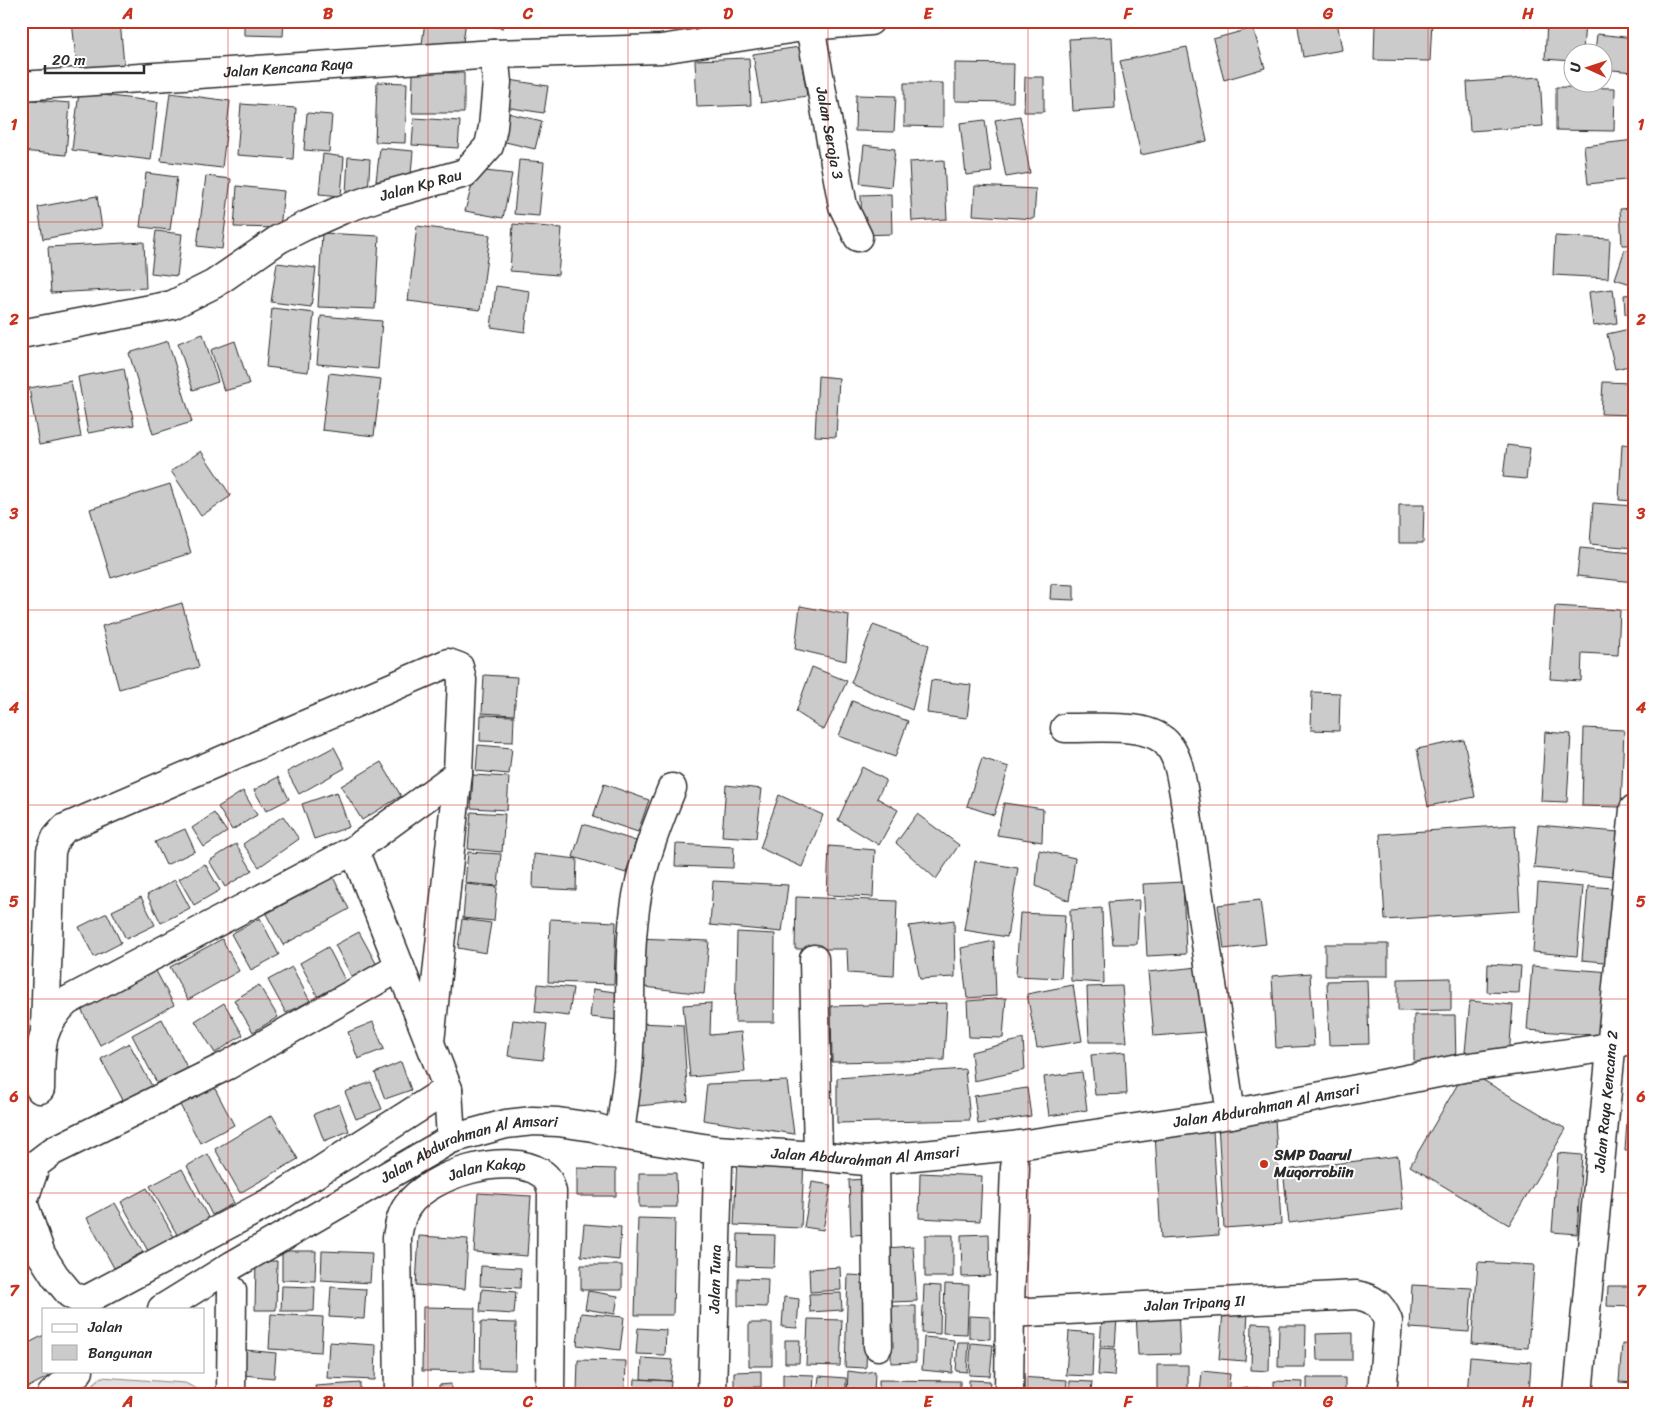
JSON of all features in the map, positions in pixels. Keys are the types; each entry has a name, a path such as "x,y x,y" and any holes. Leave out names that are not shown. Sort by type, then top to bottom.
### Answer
{"street":[{"path":"494,54 661,50 809,24 870,21"},
{"name":"Jalan Seroja 3","path":"809,24 843,206 858,237"},
{"name":"Jalan Kencana Raya","path":"21,86 494,54"},
{"name":"Jalan Kp Rau","path":"21,334 172,305 214,284 279,239 305,226 341,210 378,197 464,173 489,146 493,128 497,82 494,54"},
{"path":"46,1029 52,851 56,838 65,828 448,662 459,667 462,680 458,772 430,1042"},
{"path":"1065,728 1148,731 1161,736 1171,747 1178,764 1184,794 1231,1114"},
{"path":"40,1089 41,1048 46,1029 54,1013 67,1002 354,850 452,779 458,772"},
{"path":"620,1135 628,1071 632,948 637,898 644,864 672,788"},
{"name":"Jalan Raya Kencana 2","path":"1578,1394 1622,1042 1634,809"},
{"path":"354,850 448,1089 451,1139"},
{"path":"814,959 818,1156"},
{"path":"400,967 228,1065 53,1151 36,1164 23,1202 41,1254 54,1276 70,1294 79,1299 88,1299 276,1199 448,1089"},
{"name":"Jalan Abdurahman Al Amsari","path":"164,1308 233,1265 451,1139 506,1124 558,1122 592,1127 620,1135 716,1150 818,1156 866,1162 1012,1146 1231,1114 1463,1068 1622,1042"},
{"path":"875,1160 878,1346"},
{"name":"Jalan Kakap","path":"399,1394 397,1237 401,1219 408,1204 421,1192 441,1180 470,1169 494,1165 529,1167 542,1173 548,1180 552,1192 550,1394"},
{"name":"Jalan Tuna","path":"712,1394 718,1165"},
{"path":"1009,1394 1015,1166"},
{"path":"231,1394 232,1290"},
{"name":"Jalan Tripang II","path":"1010,1313 1356,1295 1370,1298 1385,1313 1388,1321 1382,1394"},
{"path":"52,1394 78,1372"}],"shaded area":[{"path":"101,1377 185,1383 208,1394 82,1394"}],"building":[{"path":"72,21 120,21 124,65 77,69"},
{"path":"244,21 284,21 283,36 244,35"},
{"path":"425,21 466,21 462,49 422,44"},
{"path":"473,21 504,21 503,28 472,24"},
{"path":"530,21 705,21 705,29 529,25"},
{"path":"1297,21 1337,21 1342,50 1303,57"},
{"path":"1375,21 1432,21 1430,61 1374,60"},
{"path":"1547,21 1585,21 1584,42 1562,42 1562,60 1545,59"},
{"path":"1253,28 1265,68 1224,80 1213,39"},
{"path":"1597,34 1634,38 1634,72 1612,70 1612,42 1596,42"},
{"path":"1112,37 1115,108 1073,111 1069,39"},
{"path":"799,47 807,96 761,103 753,54"},
{"path":"1187,47 1207,141 1141,155 1120,61"},
{"path":"749,58 751,105 697,107 695,60"},
{"path":"955,63 1014,64 1013,102 955,101"},
{"path":"413,72 464,73 464,113 412,113"},
{"path":"1025,77 1044,77 1044,112 1024,112"},
{"path":"1540,77 1543,126 1470,131 1467,82"},
{"path":"503,79 548,86 544,113 498,106"},
{"path":"377,82 407,83 405,143 375,142"},
{"path":"904,83 943,83 943,127 904,126"},
{"path":"1556,87 1562,87 1562,92 1612,92 1612,88 1615,88 1614,131 1556,130"},
{"path":"79,92 158,102 151,160 72,150"},
{"path":"170,93 230,101 222,168 161,161"},
{"path":"856,95 896,96 894,132 855,131"},
{"path":"22,99 70,103 66,155 21,151"},
{"path":"241,104 296,108 293,159 237,155"},
{"path":"503,112 542,121 535,149 497,140"},
{"path":"307,113 332,115 329,152 304,150"},
{"path":"1020,116 1030,173 1006,177 995,120"},
{"path":"414,118 460,121 458,148 412,145"},
{"path":"985,120 992,172 966,175 960,123"},
{"path":"1634,140 1634,179 1588,184 1584,146"},
{"path":"864,145 895,149 891,187 860,183"},
{"path":"380,148 413,151 410,185 376,181"},
{"path":"323,154 344,157 341,196 319,194"},
{"path":"348,157 370,159 368,194 346,193"},
{"path":"519,160 544,162 539,216 514,214"},
{"path":"944,160 947,219 912,221 909,162"},
{"path":"476,170 512,174 503,218 465,211"},
{"path":"146,173 177,177 170,230 140,227"},
{"path":"206,176 231,179 222,249 197,246"},
{"path":"237,186 284,191 280,228 234,227"},
{"path":"975,186 1036,189 1034,219 973,215"},
{"path":"891,194 892,234 862,235 861,195"},
{"path":"97,196 102,228 43,239 38,207"},
{"path":"1634,208 1634,245 1622,245 1620,209"},
{"path":"513,224 562,228 558,275 510,271"},
{"path":"417,226 490,235 480,310 408,301"},
{"path":"156,231 182,234 177,276 151,273"},
{"path":"322,233 379,236 375,309 318,307"},
{"path":"1555,236 1610,239 1608,278 1553,275"},
{"path":"144,242 146,288 51,293 48,247"},
{"path":"1625,249 1634,252 1634,285 1615,279"},
{"path":"277,263 316,268 311,307 271,302"},
{"path":"496,286 530,291 525,332 491,327"},
{"path":"1613,289 1617,323 1593,326 1589,292"},
{"path":"1634,294 1634,314 1625,314 1624,295"},
{"path":"272,308 314,313 308,372 266,367"},
{"path":"321,316 382,321 378,369 317,364"},
{"path":"1634,328 1634,365 1615,369 1607,334"},
{"path":"203,334 218,382 193,390 178,343"},
{"path":"168,341 192,422 153,434 129,353"},
{"path":"235,341 249,384 224,391 211,350"},
{"path":"124,368 134,425 88,433 78,377"},
{"path":"329,373 381,379 374,436 322,430"},
{"path":"818,376 839,378 836,437 815,436"},
{"path":"71,381 81,437 39,445 29,388"},
{"path":"1603,382 1634,383 1634,415 1601,414"},
{"path":"1622,444 1634,445 1634,501 1619,500"},
{"path":"1507,445 1530,448 1526,479 1503,477"},
{"path":"201,451 231,496 201,516 171,471"},
{"path":"170,484 191,553 111,578 90,509"},
{"path":"1593,503 1634,506 1634,548 1590,544"},
{"path":"1399,505 1424,505 1423,543 1399,543"},
{"path":"1580,548 1634,553 1634,582 1577,576"},
{"path":"1051,584 1074,585 1074,600 1050,599"},
{"path":"182,603 199,667 119,689 102,626"},
{"path":"800,606 849,615 846,661 795,649"},
{"path":"1555,606 1620,610 1618,655 1582,653 1581,681 1550,679"},
{"path":"873,625 929,645 912,710 851,683"},
{"path":"812,667 847,681 824,730 796,712"},
{"path":"484,675 517,677 514,715 482,713"},
{"path":"931,680 971,685 967,718 927,713"},
{"path":"1312,692 1340,693 1339,731 1311,730"},
{"path":"852,701 908,721 895,757 839,736"},
{"path":"481,715 514,716 513,742 480,741"},
{"path":"1584,728 1624,730 1621,807 1582,806"},
{"path":"1545,732 1571,734 1567,802 1541,801"},
{"path":"1464,740 1475,797 1428,806 1417,749"},
{"path":"478,745 512,748 509,774 476,771"},
{"path":"334,747 345,768 299,794 287,772"},
{"path":"982,758 1009,767 994,815 967,806"},
{"path":"381,762 401,796 362,820 341,786"},
{"path":"862,767 886,780 877,798 898,810 879,845 838,820"},
{"path":"473,775 509,777 507,810 471,808"},
{"path":"278,777 289,799 266,811 254,790"},
{"path":"604,784 649,800 638,832 593,817"},
{"path":"726,785 762,789 756,838 722,836"},
{"path":"243,791 257,815 232,830 218,807"},
{"path":"337,792 349,827 314,839 302,804"},
{"path":"779,795 823,815 802,867 760,848"},
{"path":"1004,803 1043,809 1042,842 997,835"},
{"path":"471,812 505,814 502,852 468,849"},
{"path":"214,813 227,832 204,847 192,828"},
{"path":"917,814 959,845 936,879 896,843"},
{"path":"283,816 299,839 259,867 243,844"},
{"path":"583,824 636,841 626,873 573,857"},
{"path":"1515,825 1520,911 1385,920 1380,834"},
{"path":"1538,825 1618,832 1614,876 1534,868"},
{"path":"185,829 195,851 166,865 155,842"},
{"path":"236,844 252,870 225,887 209,861"},
{"path":"676,844 734,847 733,868 675,866"},
{"path":"829,846 875,850 873,897 827,895"},
{"path":"1039,850 1075,858 1069,901 1036,886"},
{"path":"468,852 501,854 498,886 465,883"},
{"path":"534,854 577,859 576,890 533,888"},
{"path":"975,861 1018,868 1007,937 964,930"},
{"path":"205,864 220,890 194,905 179,879"},
{"path":"333,877 349,909 283,945 266,914"},
{"path":"175,880 190,908 161,923 147,895"},
{"path":"713,881 788,885 782,932 710,925"},
{"path":"1183,882 1186,954 1147,956 1143,884"},
{"path":"1538,883 1583,887 1577,956 1533,952"},
{"path":"466,884 497,887 494,921 463,918"},
{"path":"1588,886 1623,889 1616,963 1582,960"},
{"path":"141,897 155,925 126,939 112,911"},
{"path":"796,897 897,901 894,976 848,973 847,949 795,949"},
{"path":"1139,900 1137,944 1113,944 1108,902"},
{"path":"1260,900 1266,944 1224,949 1218,905"},
{"path":"1102,908 1104,983 1071,981 1070,910"},
{"path":"107,913 121,943 94,957 79,927"},
{"path":"1020,913 1065,915 1061,978 1016,976"},
{"path":"260,918 279,955 251,970 231,934"},
{"path":"462,919 491,923 486,953 458,948"},
{"path":"550,919 616,922 614,984 548,982"},
{"path":"954,920 955,977 920,979 909,926"},
{"path":"359,932 377,965 353,979 335,945"},
{"path":"737,932 775,934 774,1022 735,1022"},
{"path":"638,938 709,941 704,994 636,986"},
{"path":"222,939 239,971 188,1000 170,967"},
{"path":"994,941 996,996 967,998 961,948"},
{"path":"1325,944 1388,944 1388,976 1325,976"},
{"path":"328,947 346,982 318,997 300,963"},
{"path":"1488,964 1521,966 1519,993 1487,992"},
{"path":"1532,966 1611,972 1606,1036 1527,1030"},
{"path":"292,967 310,1001 286,1013 268,980"},
{"path":"1199,967 1205,1032 1154,1036 1148,972"},
{"path":"155,969 174,1005 100,1045 81,1009"},
{"path":"1310,973 1314,1046 1276,1048 1272,976"},
{"path":"1451,978 1451,1010 1398,1011 1398,979"},
{"path":"1367,980 1369,1044 1329,1045 1327,981"},
{"path":"538,984 573,988 569,1016 535,1012"},
{"path":"259,985 278,1017 253,1032 234,1000"},
{"path":"1073,985 1082,1041 1037,1048 1027,994"},
{"path":"1122,986 1127,1042 1089,1042 1087,987"},
{"path":"593,989 622,993 618,1020 590,1017"},
{"path":"1006,998 1003,1038 969,1037 967,1001"},
{"path":"1470,1001 1513,1005 1509,1056 1465,1052"},
{"path":"224,1003 243,1035 215,1053 195,1021"},
{"path":"711,1003 710,1035 741,1032 745,1072 690,1077 683,1005"},
{"path":"947,1003 944,1060 832,1062 831,1006"},
{"path":"1414,1015 1455,1015 1456,1066 1414,1066"},
{"path":"162,1019 189,1071 159,1087 132,1035"},
{"path":"513,1020 547,1024 543,1060 508,1056"},
{"path":"373,1022 384,1049 358,1059 348,1032"},
{"path":"639,1023 683,1025 688,1101 638,1106"},
{"path":"1023,1039 1025,1070 974,1081 971,1052"},
{"path":"129,1043 152,1086 124,1102 101,1059"},
{"path":"1125,1052 1127,1094 1095,1095 1091,1055"},
{"path":"401,1062 411,1090 385,1099 375,1073"},
{"path":"965,1069 970,1120 837,1123 837,1078"},
{"path":"1466,1070 1566,1129 1509,1225 1410,1166"},
{"path":"1082,1072 1087,1110 1049,1116 1044,1077"},
{"path":"787,1081 794,1134 703,1120 707,1084"},
{"path":"371,1082 382,1109 356,1119 345,1092"},
{"path":"213,1085 234,1125 200,1143 179,1103"},
{"path":"1027,1088 1031,1116 978,1124 974,1096"},
{"path":"339,1104 349,1131 324,1141 314,1114"},
{"path":"1628,1106 1634,1107 1634,1151 1625,1151"},
{"path":"272,1115 298,1159 240,1193 215,1149"},
{"path":"1275,1118 1281,1224 1224,1228 1218,1122"},
{"path":"1213,1130 1219,1235 1161,1239 1155,1133"},
{"path":"1558,1153 1582,1155 1577,1234 1552,1232"},
{"path":"208,1154 234,1203 212,1215 187,1166"},
{"path":"1398,1156 1403,1209 1289,1223 1283,1170"},
{"path":"737,1158 804,1160 801,1228 734,1225"},
{"path":"577,1168 616,1169 616,1196 577,1196"},
{"path":"182,1169 210,1221 179,1238 150,1186"},
{"path":"639,1173 676,1173 677,1207 639,1207"},
{"path":"920,1173 982,1176 980,1221 919,1218"},
{"path":"869,1179 872,1234 851,1235 849,1180"},
{"path":"812,1182 831,1185 823,1230 804,1227"},
{"path":"147,1188 174,1237 148,1251 121,1202"},
{"path":"478,1193 531,1196 527,1256 474,1252"},
{"path":"115,1203 143,1252 114,1268 87,1218"},
{"path":"638,1218 675,1219 673,1315 635,1315"},
{"path":"584,1224 621,1227 619,1260 581,1256"},
{"path":"738,1234 775,1235 774,1267 737,1266"},
{"path":"989,1234 990,1276 962,1277 961,1235"},
{"path":"925,1235 953,1235 953,1277 925,1277"},
{"path":"419,1236 468,1239 465,1289 416,1285"},
{"path":"913,1246 917,1301 891,1302 887,1248"},
{"path":"282,1251 316,1251 315,1281 282,1280"},
{"path":"322,1251 372,1253 370,1283 321,1280"},
{"path":"256,1261 277,1261 276,1310 255,1310"},
{"path":"1478,1262 1534,1265 1528,1348 1472,1344"},
{"path":"581,1265 622,1265 622,1290 581,1290"},
{"path":"481,1266 521,1268 520,1288 480,1286"},
{"path":"840,1267 841,1290 810,1292 809,1269"},
{"path":"848,1275 869,1276 866,1368 845,1367"},
{"path":"738,1278 768,1279 767,1307 738,1306"},
{"path":"945,1284 969,1285 967,1334 943,1333"},
{"path":"924,1285 941,1286 940,1334 922,1333"},
{"path":"1412,1285 1472,1288 1469,1332 1410,1328"},
{"path":"282,1286 315,1287 314,1311 281,1311"},
{"path":"1608,1286 1634,1286 1634,1307 1607,1306"},
{"path":"331,1287 366,1289 364,1319 329,1317"},
{"path":"482,1289 516,1292 514,1314 480,1312"},
{"path":"588,1291 618,1296 615,1314 585,1309"},
{"path":"841,1293 842,1310 810,1312 809,1294"},
{"path":"784,1297 799,1299 797,1328 782,1327"},
{"path":"891,1306 916,1306 916,1362 891,1363"},
{"path":"423,1307 475,1308 474,1372 422,1371"},
{"path":"1178,1309 1180,1354 1138,1355 1136,1311"},
{"path":"1223,1312 1248,1313 1245,1361 1219,1359"},
{"path":"581,1313 624,1317 620,1350 577,1345"},
{"path":"271,1314 323,1317 321,1352 269,1349"},
{"path":"969,1316 990,1317 990,1339 969,1338"},
{"path":"1102,1317 1117,1318 1115,1347 1100,1346"},
{"path":"808,1319 842,1320 840,1366 806,1365"},
{"path":"481,1322 516,1323 515,1370 480,1369"},
{"path":"749,1323 772,1323 772,1366 749,1366"},
{"path":"1252,1323 1270,1324 1269,1371 1251,1370"},
{"path":"1279,1325 1306,1325 1305,1367 1278,1367"},
{"path":"638,1328 666,1330 665,1355 636,1354"},
{"path":"1069,1331 1094,1333 1092,1376 1066,1375"},
{"path":"1352,1333 1352,1360 1317,1360 1316,1334"},
{"path":"42,1336 42,1372 57,1372 21,1391 21,1347"},
{"path":"924,1337 954,1340 952,1373 922,1370"},
{"path":"785,1340 800,1340 799,1363 785,1363"},
{"path":"329,1342 376,1345 375,1380 327,1378"},
{"path":"958,1342 969,1342 967,1372 956,1371"},
{"path":"971,1343 993,1345 990,1376 969,1375"},
{"path":"1622,1344 1634,1345 1634,1383 1619,1382"},
{"path":"1100,1348 1116,1349 1114,1376 1098,1375"},
{"path":"245,1350 276,1353 274,1378 243,1375"},
{"path":"1470,1357 1531,1362 1529,1394 1467,1394"},
{"path":"642,1358 673,1360 671,1381 641,1379"},
{"path":"578,1360 626,1361 625,1394 577,1393"},
{"path":"1157,1365 1188,1365 1188,1394 1157,1394"},
{"path":"761,1371 761,1387 734,1387 734,1372"},
{"path":"848,1371 863,1373 875,1371 874,1394 847,1394"},
{"path":"1202,1371 1230,1374 1228,1394 1200,1394"},
{"path":"783,1374 814,1375 813,1394 783,1394"},
{"path":"819,1376 846,1378 846,1394 817,1394"},
{"path":"1019,1377 1067,1380 1066,1394 1017,1394"},
{"path":"1307,1378 1345,1378 1345,1394 1307,1394"},
{"path":"635,1379 671,1381 670,1394 634,1394"},
{"path":"879,1380 960,1381 960,1394 879,1394"},
{"path":"969,1380 990,1381 989,1394 969,1394"},
{"path":"1070,1381 1092,1382 1091,1394 1069,1394"},
{"path":"1274,1381 1303,1382 1302,1394 1274,1394"},
{"path":"360,1383 360,1394 316,1394 315,1386"},
{"path":"451,1384 451,1394 439,1394 439,1385"},
{"path":"1239,1388 1265,1388 1265,1394 1239,1394"},
{"path":"735,1389 755,1389 755,1394 735,1394"},
{"path":"417,1390 436,1390 436,1394 417,1394"}],"place":[{"name":"SMP Daarul Muqorrobiin","path":"1264,1164"}]}
